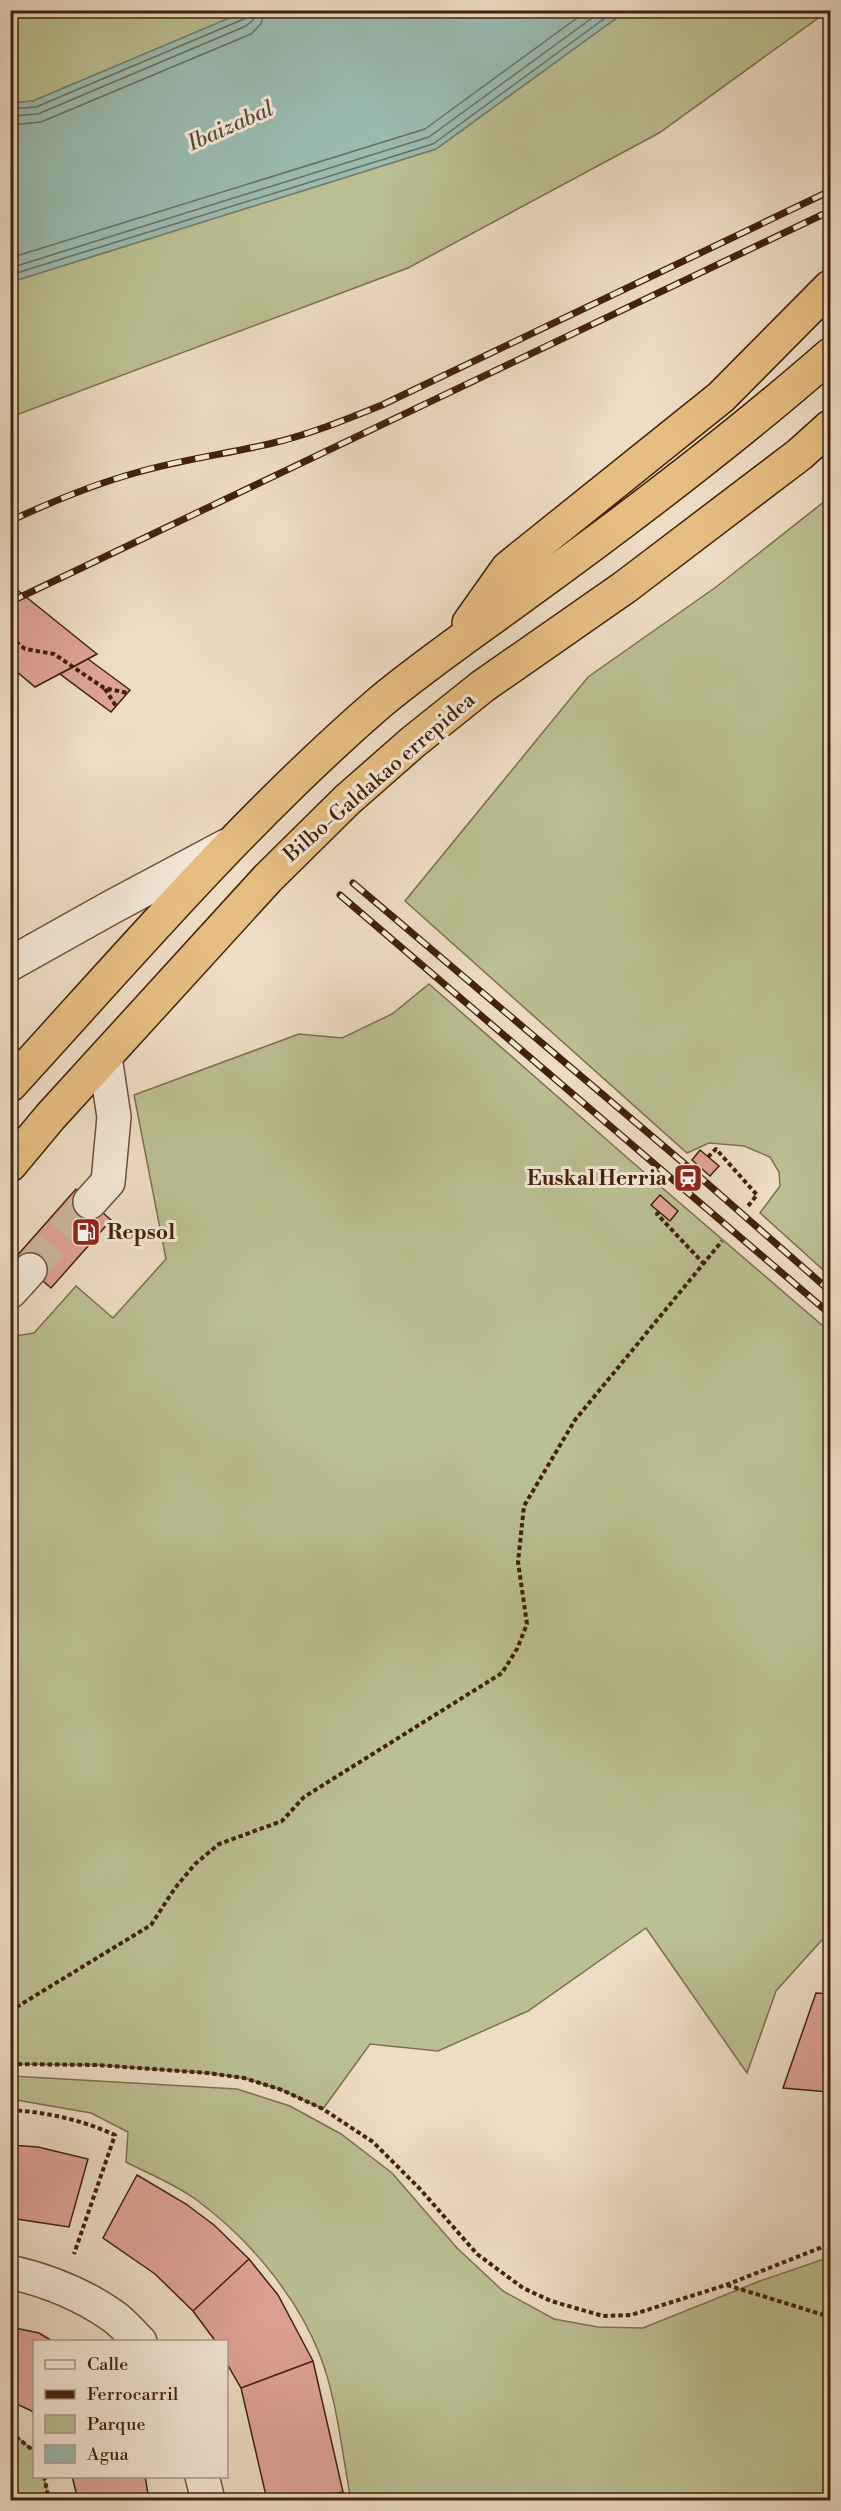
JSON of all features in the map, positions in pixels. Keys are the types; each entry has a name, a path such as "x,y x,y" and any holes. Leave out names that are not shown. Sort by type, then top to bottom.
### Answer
{"highway":[{"path":"453,645 508,568 721,397 831,287"},
{"path":"10,1085 230,844 380,703 453,645 659,495 765,412 831,355"},
{"name":"Bilbo-Galdakao errepidea","path":"10,1165 283,862 347,800 413,742 483,686 626,587 800,454 831,427"}],"street":[{"path":"10,964 230,844"},
{"path":"90,1202 108,1182 114,1117 105,1057"},
{"path":"10,2272 87,2300 115,2317 138,2340"},
{"path":"202,2478 208,2500"}],"path":[{"path":"10,637 25,649 54,654 104,688 116,706"},
{"path":"104,688 128,693"},
{"path":"708,1157 716,1149 757,1195 748,1206"},
{"path":"659,1212 657,1214 704,1264"},
{"path":"10,2011 151,1925 195,1864 219,1844 282,1821 304,1797 502,1673 517,1649 527,1623 518,1562 524,1506 575,1420 723,1241"},
{"path":"10,2064 97,2065 208,2073 244,2078 282,2090 323,2109 373,2142 420,2189 477,2254 523,2288 551,2301 603,2316 631,2315 726,2285 831,2244"},
{"path":"10,2110 31,2111 87,2122 115,2135 62,2289"},
{"path":"726,2285 831,2317"},
{"path":"10,2432 33,2450"},
{"path":"44,2478 49,2500"}],"green space":[{"path":"11,11 248,11 33,101 11,103"},
{"path":"626,11 828,11 659,133 408,268 11,417 11,282 436,149"},
{"path":"830,497 830,1276 760,1213 780,1186 779,1172 770,1157 744,1146 709,1143 687,1153 405,901 588,677 716,587"},
{"path":"429,984 830,1332 830,1931 776,1991 747,2073 646,1928 528,2011 438,2051 370,2044 323,2109 282,2090 244,2078 208,2073 97,2065 11,2064 10,1337 34,1333 76,1286 113,1318 166,1259 134,1095 299,1034 342,1038 392,1014"},
{"path":"11,2076 237,2089 290,2106 341,2134 392,2173 457,2248 503,2291 554,2319 598,2327 643,2328 760,2281 830,2257 830,2500 351,2500 335,2407 319,2353 297,2310 269,2269 235,2232 190,2195 126,2162 128,2132 91,2113 11,2099"},
{"path":"11,2432 33,2450 33,2478 44,2478 49,2500 11,2500"}],"water":[{"name":"Ibaizabal","path":"248,10 626,11 436,149 11,282 11,103 33,101"}],"building":[{"path":"10,584 97,654 35,687 10,666"},
{"path":"88,659 130,690 111,712 60,674"},
{"path":"700,1150 719,1166 710,1176 692,1160"},
{"path":"76,1189 111,1220 51,1288 16,1257"},
{"path":"660,1195 678,1211 670,1221 651,1205"},
{"path":"816,1993 830,1994 829,2092 783,2088"},
{"path":"10,2145 38,2147 88,2159 69,2227 10,2218"},
{"path":"137,2175 186,2204 214,2225 249,2259 193,2311 155,2274 103,2238"},
{"path":"249,2259 278,2295 313,2361 241,2388 228,2365 228,2340 215,2340 193,2311"},
{"path":"10,2327 39,2333 51,2340 33,2340 33,2412 10,2401"},
{"path":"313,2361 343,2492 297,2500 267,2500 241,2388"},
{"path":"72,2478 145,2478 149,2500 78,2500"},
{"path":"343,2492 345,2500 297,2500"}],"tunnel":[{"path":"30,1270 90,1202"}],"railway":[{"path":"10,521 72,494 119,478 168,464 284,440 368,411 830,191"},
{"path":"10,602 830,211"},
{"path":"353,883 693,1171 830,1291"},
{"path":"340,895 830,1314"}],"place":[{"name":"Euskal Herria","path":"688,1178"},
{"name":"Repsol","path":"86,1232"}]}
